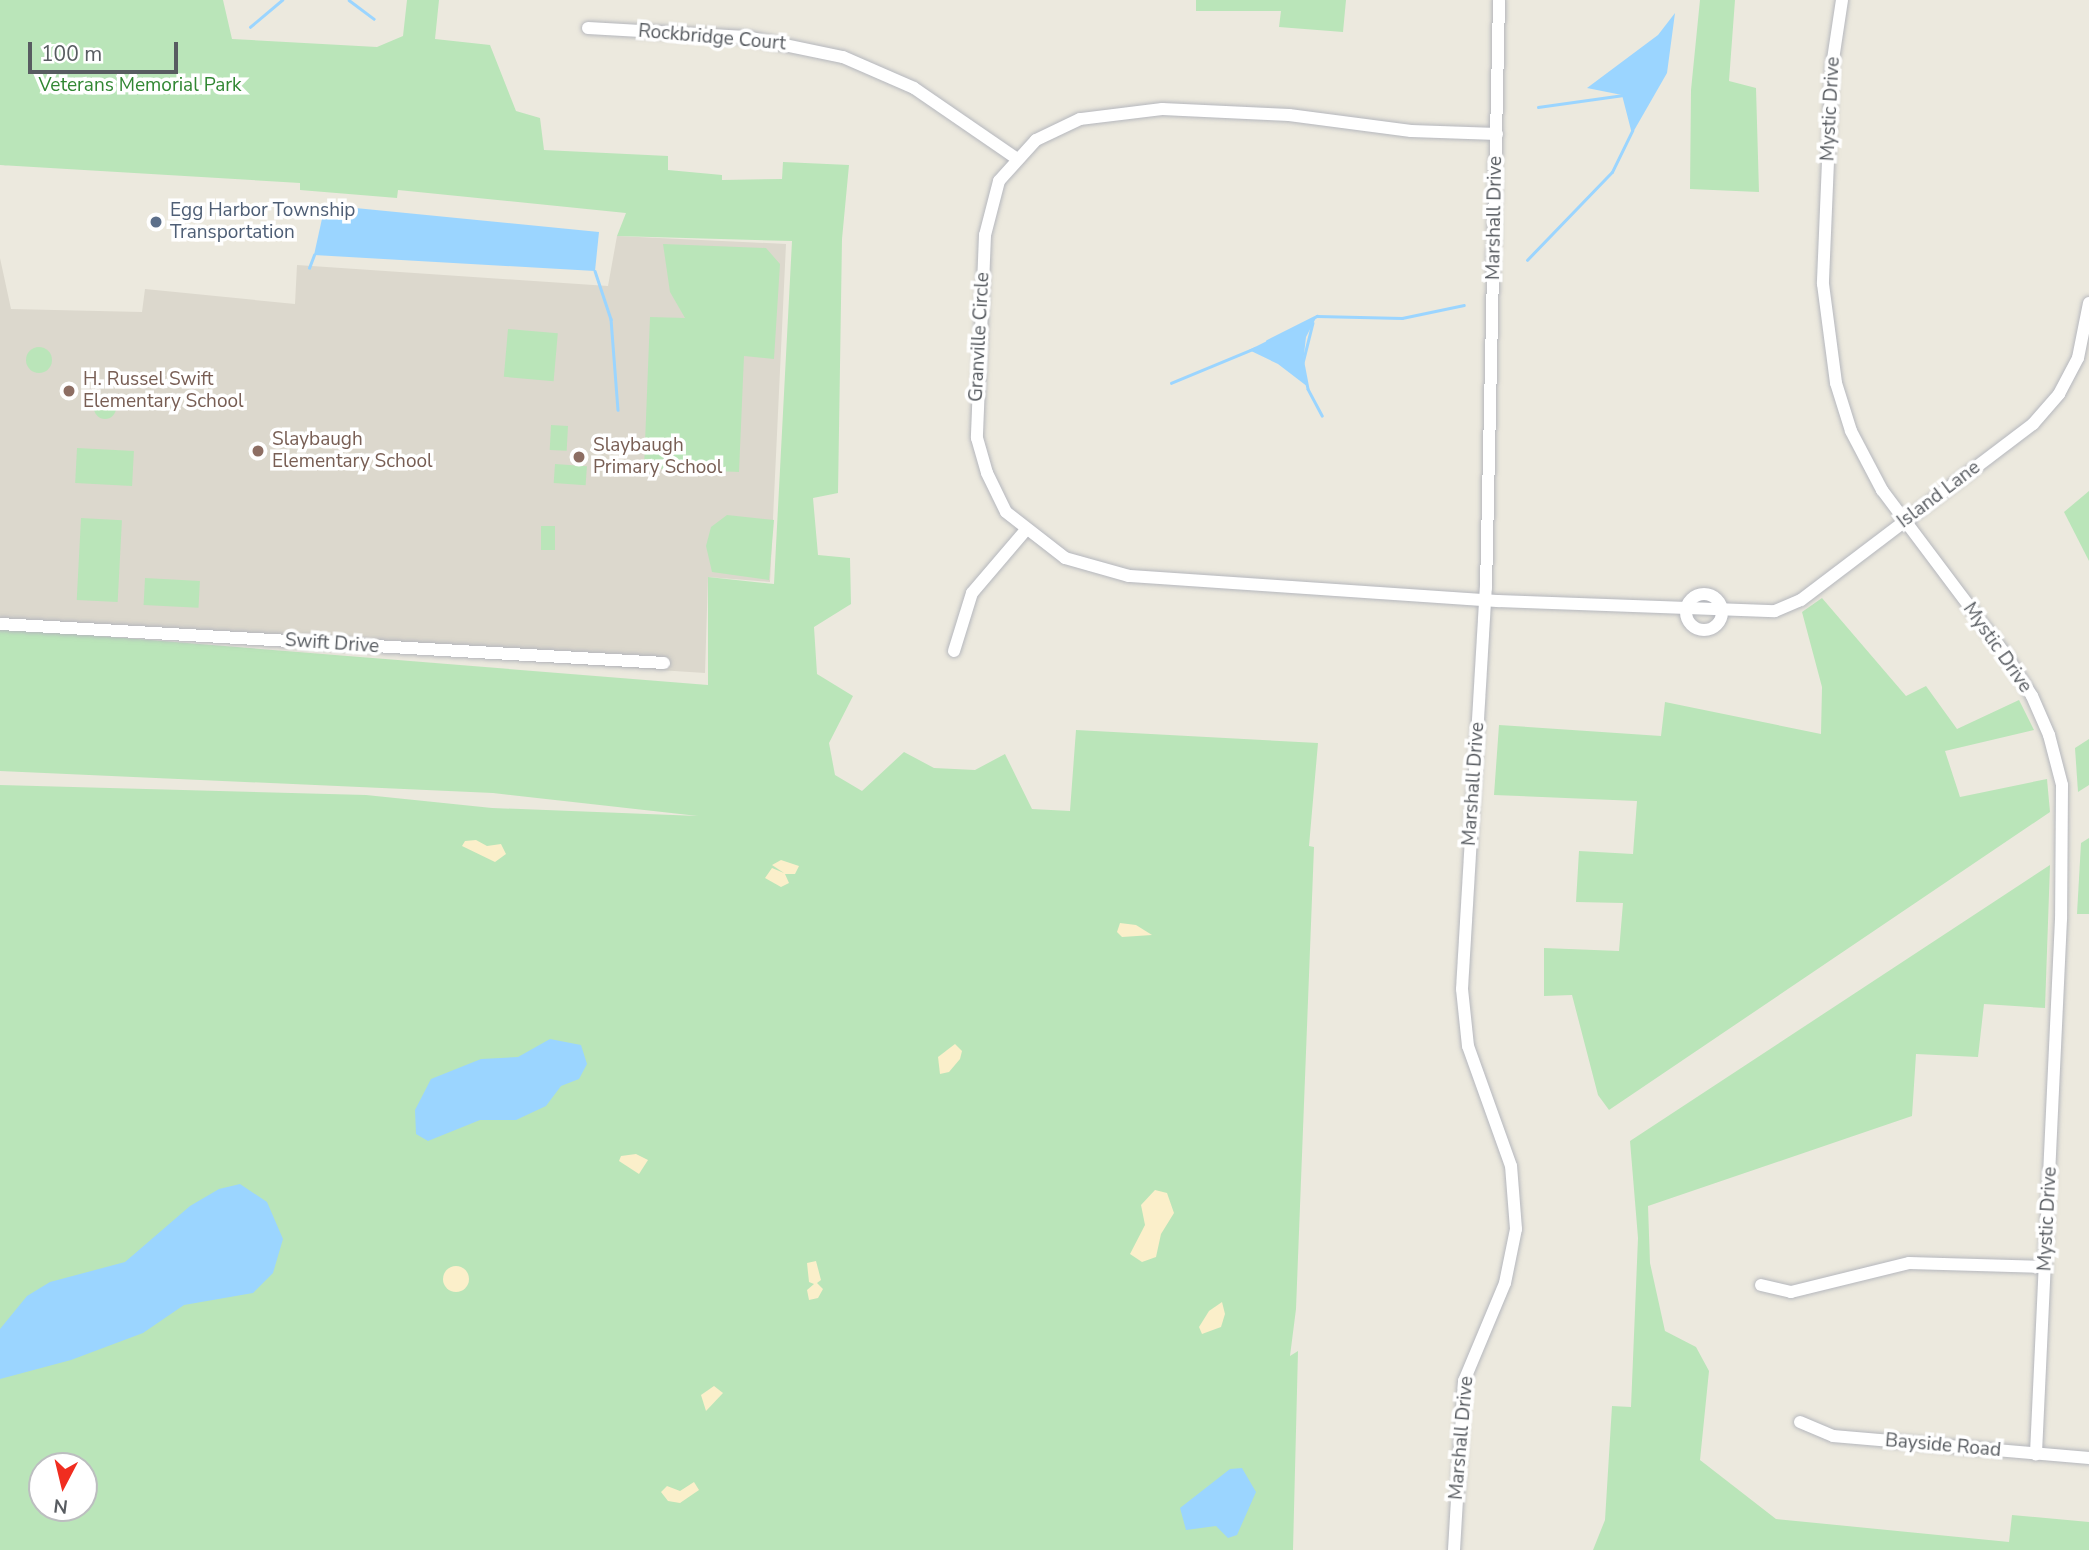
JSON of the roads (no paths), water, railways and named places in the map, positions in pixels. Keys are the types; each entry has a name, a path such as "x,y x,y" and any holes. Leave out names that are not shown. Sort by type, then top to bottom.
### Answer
{"street":[{"name":"Marshall Drive","path":"1454,1550 1464,1381 1505,1283 1516,1228 1511,1166 1474,1065 1462,1008 1486,600 1499,0"},
{"name":"Mystic Drive","path":"1842,0 1832,80 1823,284 1826,338 1852,431 1903,523 2006,655 2032,696 2049,735 2062,785 2064,843 2046,1267 2035,1454"},
{"name":"Rockbridge Court","path":"588,28 746,37 833,54 914,88 1016,158"},
{"name":"Granville Circle","path":"1486,600 1129,576 1065,558 1025,531 1006,512 987,473 976,422 988,214 999,181 1016,158 1047,132 1080,119 1162,109 1289,115 1411,131 1497,134"},
{"name":"Island Lane","path":"1722,613 1765,613 1792,605 1903,523 2046,410 2078,358 2089,303"},
{"path":"954,651 972,593 1025,531"},
{"path":"1703,594 1715,598 1722,613 1718,625 1702,631 1688,621 1686,609 1691,599 1703,594"},
{"path":"1486,600 1686,609"},
{"name":"Swift Drive","path":"0,624 664,663"},
{"path":"1761,1284 1791,1292 1909,1263 2046,1267"},
{"name":"Bayside Road","path":"1800,1422 1833,1436 2089,1458"}],"water":[{"path":"1675,13 1667,73 1632,134 1622,95 1587,88 1658,35"},
{"path":"325,205 599,232 595,271 314,255"},
{"path":"1317,316 1306,337 1303,363 1308,387 1278,364 1249,350"},
{"path":"550,1039 581,1045 587,1064 579,1079 561,1086 546,1106 516,1120 480,1120 428,1141 416,1134 415,1110 431,1079 481,1059 518,1057"},
{"path":"240,1184 267,1202 283,1239 273,1273 253,1293 184,1305 143,1333 71,1360 0,1379 0,1329 27,1296 50,1282 125,1262 190,1206 219,1189"},
{"path":"1242,1468 1256,1492 1237,1535 1228,1538 1216,1526 1186,1530 1180,1508 1230,1469"}],"waterway":[{"path":"250,27 282,0"},
{"path":"349,0 374,19"},
{"path":"1538,107 1623,95"},
{"path":"1527,260 1612,172 1632,131"},
{"path":"309,268 314,255"},
{"path":"595,271 611,319 618,410"},
{"path":"1267,341 1317,316 1402,318 1464,305"},
{"path":"1313,323 1303,363 1308,389 1322,415"},
{"path":"1171,383 1255,348"}],"place":[{"name":"Egg Harbor Township Transportation","path":"156,222"},
{"name":"H. Russel Swift Elementary School","path":"69,391"},
{"name":"Slaybaugh Elementary School","path":"258,451"},
{"name":"Slaybaugh Primary School","path":"579,457"}],"park label":[{"name":"Veterans Memorial Park","path":"140,86"}]}
